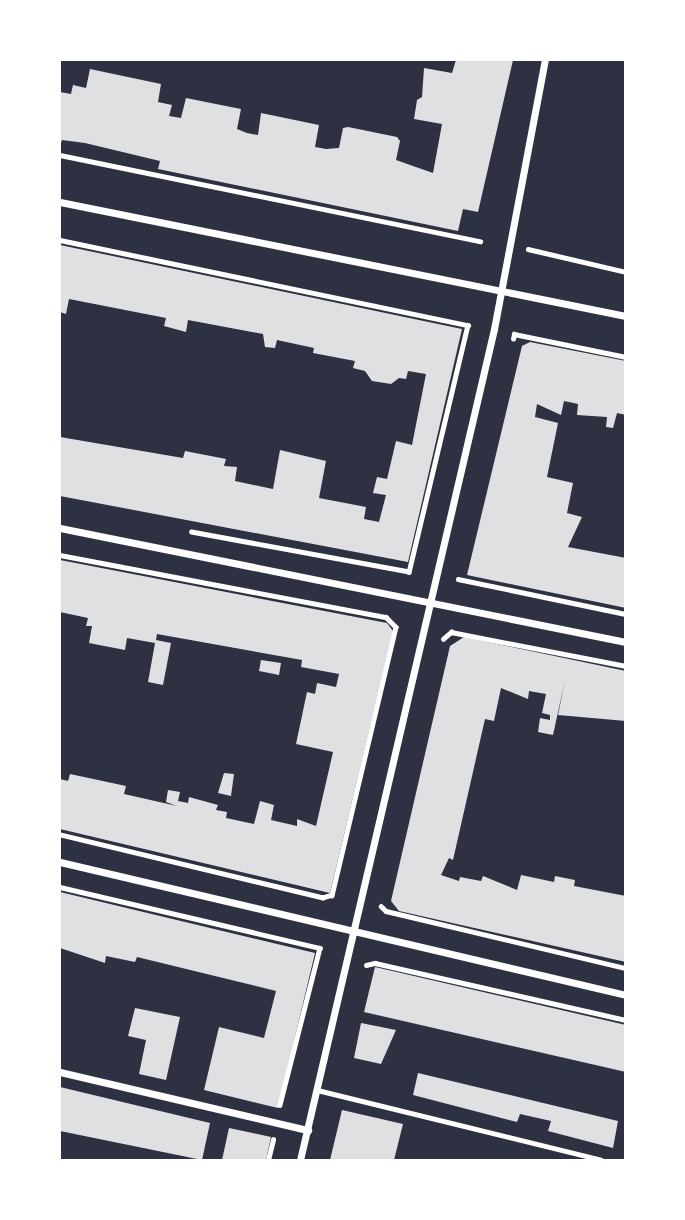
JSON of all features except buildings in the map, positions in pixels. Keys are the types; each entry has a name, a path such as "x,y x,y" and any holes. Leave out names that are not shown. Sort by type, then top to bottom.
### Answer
{"street":[{"path":"300,1160 433,605 503,292 545,60"},
{"path":"60,202 625,316"},
{"path":"60,528 625,642"},
{"path":"60,862 625,995"},
{"path":"60,1072 307,1130"}],"lane":[{"path":"317,1090 601,1160"}],"path":[{"path":"60,155 480,240"},
{"path":"60,240 468,324 409,572 181,530"},
{"path":"527,248 625,272"},
{"path":"511,348 514,334 625,357"},
{"path":"60,555 386,617 396,627 332,895 323,898 60,835"},
{"path":"457,576 458,581 625,614"},
{"path":"440,641 451,632 625,666"},
{"path":"60,887 320,948 279,1111 266,1108"},
{"path":"383,896 380,909 386,911 625,968"},
{"path":"364,975 367,961 625,1020"},
{"path":"268,1160 274,1136"}]}
